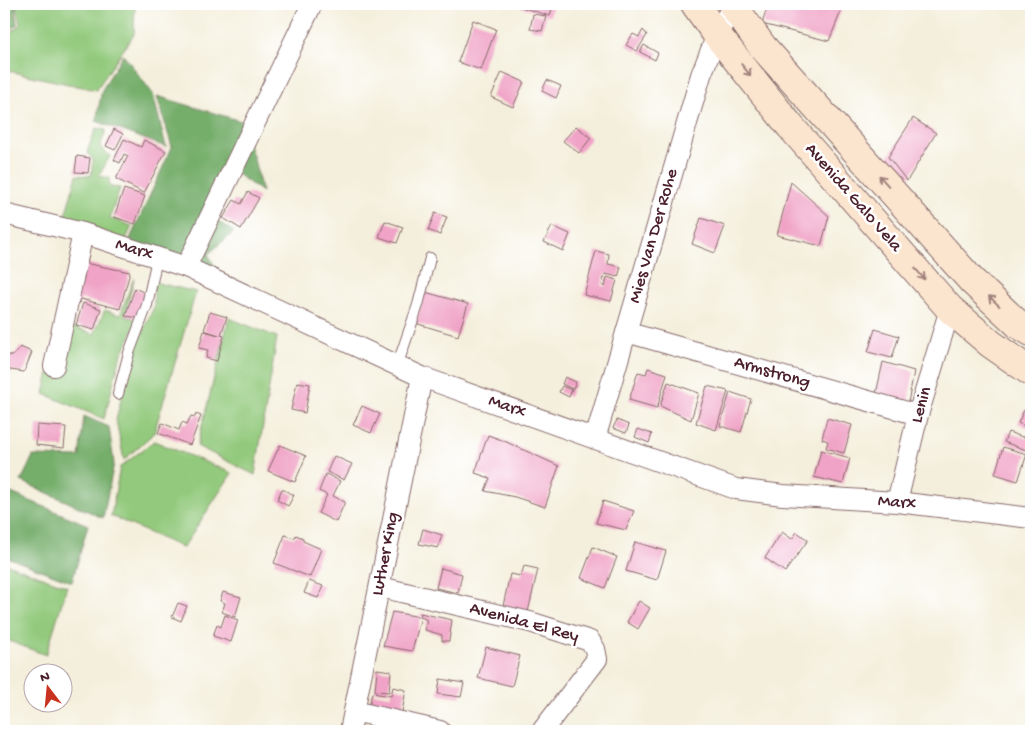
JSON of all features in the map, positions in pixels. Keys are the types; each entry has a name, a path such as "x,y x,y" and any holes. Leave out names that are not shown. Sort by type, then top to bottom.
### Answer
{"main road":[{"name":"Avenida Galo Vela","path":"695,4 717,35 790,126 950,309 991,344 1031,372"},
{"name":"Avenida Galo Vela","path":"732,4 762,46 972,281 1018,324 1031,332"}],"street":[{"path":"186,267 312,4"},
{"name":"Mies Van Der Rohe","path":"595,439 701,75 732,4"},
{"name":"Marx","path":"4,214 83,233 186,267 422,377 736,489 783,495 897,502 1031,518"},
{"path":"54,366 83,233"},
{"name":"Lenin","path":"897,502 918,415 950,309"},
{"name":"Armstrong","path":"626,332 918,415"},
{"name":"Luther King","path":"350,731 422,377"},
{"name":"Avenida El Rey","path":"380,587 530,622 590,641 595,649 597,659 542,731"},
{"path":"354,711 440,731"}],"lane":[{"path":"118,394 129,353 147,305 157,258"},
{"path":"398,366 418,304 430,258"}],"green space":[{"path":"4,4 15,4 17,25 4,33"},
{"path":"16,4 135,4 134,34 96,90 4,70 4,37 20,25"},
{"path":"123,54 153,94 166,147 96,121 102,90"},
{"path":"157,96 241,121 254,159 262,192 233,171 210,216 234,232 208,254 224,283 128,243 172,147"},
{"path":"96,128 106,130 100,147 110,156 99,176 109,178 110,187 120,188 110,218 132,226 121,250 61,229 77,175 91,176 93,160 87,152"},
{"path":"134,278 125,316 138,320 120,358 104,419 44,394 64,305 70,326 94,334 105,310 120,315"},
{"path":"154,282 196,292 154,433 124,460 116,420 132,354 154,307"},
{"path":"229,318 277,337 255,475 197,446"},
{"path":"84,416 109,427 114,463 103,518 21,481 33,456 79,457"},
{"path":"154,441 232,473 183,548 111,516 120,467"},
{"path":"4,490 88,525 72,582 4,556"},
{"path":"4,563 67,586 46,655 4,639"}],"building":[{"path":"519,4 553,4 550,16 518,6"},
{"path":"768,4 844,4 829,41 762,24"},
{"path":"533,14 546,16 542,31 530,29"},
{"path":"473,20 496,29 481,70 458,62"},
{"path":"643,30 647,35 637,51 626,45 633,34 639,37"},
{"path":"644,45 658,53 655,60 640,52"},
{"path":"502,72 524,82 513,107 491,97"},
{"path":"547,80 561,86 556,98 542,91"},
{"path":"913,118 936,133 907,181 888,157"},
{"path":"576,126 591,138 579,153 563,141"},
{"path":"114,129 123,134 115,150 106,146"},
{"path":"124,139 141,147 144,140 166,151 144,193 116,179 128,156 124,154 120,163 114,160"},
{"path":"77,156 90,158 88,173 75,172"},
{"path":"791,182 829,216 821,246 777,235"},
{"path":"124,189 145,196 135,224 114,217"},
{"path":"248,192 259,198 241,229 223,218 234,200 241,204"},
{"path":"435,213 447,217 440,235 428,230"},
{"path":"701,218 725,226 715,253 692,244"},
{"path":"385,221 403,227 397,243 379,237"},
{"path":"552,226 570,234 563,251 544,242"},
{"path":"596,251 609,254 608,264 621,267 618,277 605,274 602,285 605,287 607,277 617,280 611,301 584,295"},
{"path":"84,263 130,272 120,309 81,299 79,304 73,300"},
{"path":"135,288 145,293 140,318 125,316"},
{"path":"425,292 468,304 458,336 415,323"},
{"path":"83,303 101,309 94,330 76,325"},
{"path":"210,312 227,317 221,335 224,336 217,361 206,358 208,350 199,348 204,331 219,335 204,330"},
{"path":"875,329 899,336 892,358 868,352"},
{"path":"20,347 32,352 24,372 4,369 4,354 13,356"},
{"path":"883,362 914,371 908,403 876,394"},
{"path":"648,368 667,374 657,408 629,400 638,372 646,374"},
{"path":"565,377 576,382 573,389 562,384"},
{"path":"297,382 310,384 305,413 291,410"},
{"path":"668,382 699,393 691,420 660,406"},
{"path":"562,386 572,390 569,397 559,392"},
{"path":"707,386 728,391 716,430 696,423"},
{"path":"730,392 751,399 741,432 720,426"},
{"path":"362,406 380,414 371,433 353,425"},
{"path":"1024,410 1031,413 1031,429 1018,423"},
{"path":"196,414 201,416 190,445 158,433 162,423 179,430 182,422 187,424 191,416 195,417"},
{"path":"827,418 852,425 844,453 826,448 828,441 822,439"},
{"path":"617,420 629,425 626,433 613,428"},
{"path":"37,425 66,427 64,448 36,445"},
{"path":"638,429 652,434 649,443 635,437"},
{"path":"1008,432 1031,440 1029,451 1004,442"},
{"path":"488,435 559,466 545,507 515,497 485,491 490,478 475,473"},
{"path":"280,445 306,456 295,482 268,471"},
{"path":"1003,447 1027,454 1018,481 995,474"},
{"path":"821,450 850,458 843,484 814,477"},
{"path":"334,456 352,464 344,480 327,472"},
{"path":"326,474 340,481 333,496 345,502 336,522 318,513 327,495 319,491"},
{"path":"282,489 294,495 288,506 277,500"},
{"path":"603,501 634,511 626,530 596,523"},
{"path":"423,529 442,535 438,548 419,544"},
{"path":"782,532 792,539 797,532 808,540 785,572 765,558"},
{"path":"285,535 294,538 296,535 303,538 303,541 321,549 310,577 274,563"},
{"path":"635,542 666,551 657,580 626,571"},
{"path":"593,547 617,557 605,588 581,578"},
{"path":"524,566 538,569 528,612 503,606 510,574 521,576"},
{"path":"441,568 462,574 458,593 436,588"},
{"path":"309,581 323,586 318,598 304,593"},
{"path":"223,592 241,597 235,617 222,612 225,603 220,601"},
{"path":"639,601 650,608 638,629 627,622"},
{"path":"178,603 187,606 181,621 172,617"},
{"path":"392,612 421,617 412,651 383,646"},
{"path":"420,613 452,620 449,641 442,641 442,635 425,630 427,620 421,617"},
{"path":"225,615 238,620 231,642 213,636 217,625 221,627"},
{"path":"486,647 520,656 512,686 478,678"},
{"path":"377,669 391,671 389,692 375,691"},
{"path":"440,679 464,683 461,697 438,694"},
{"path":"393,687 406,690 402,712 369,706 372,693 391,696"}]}
